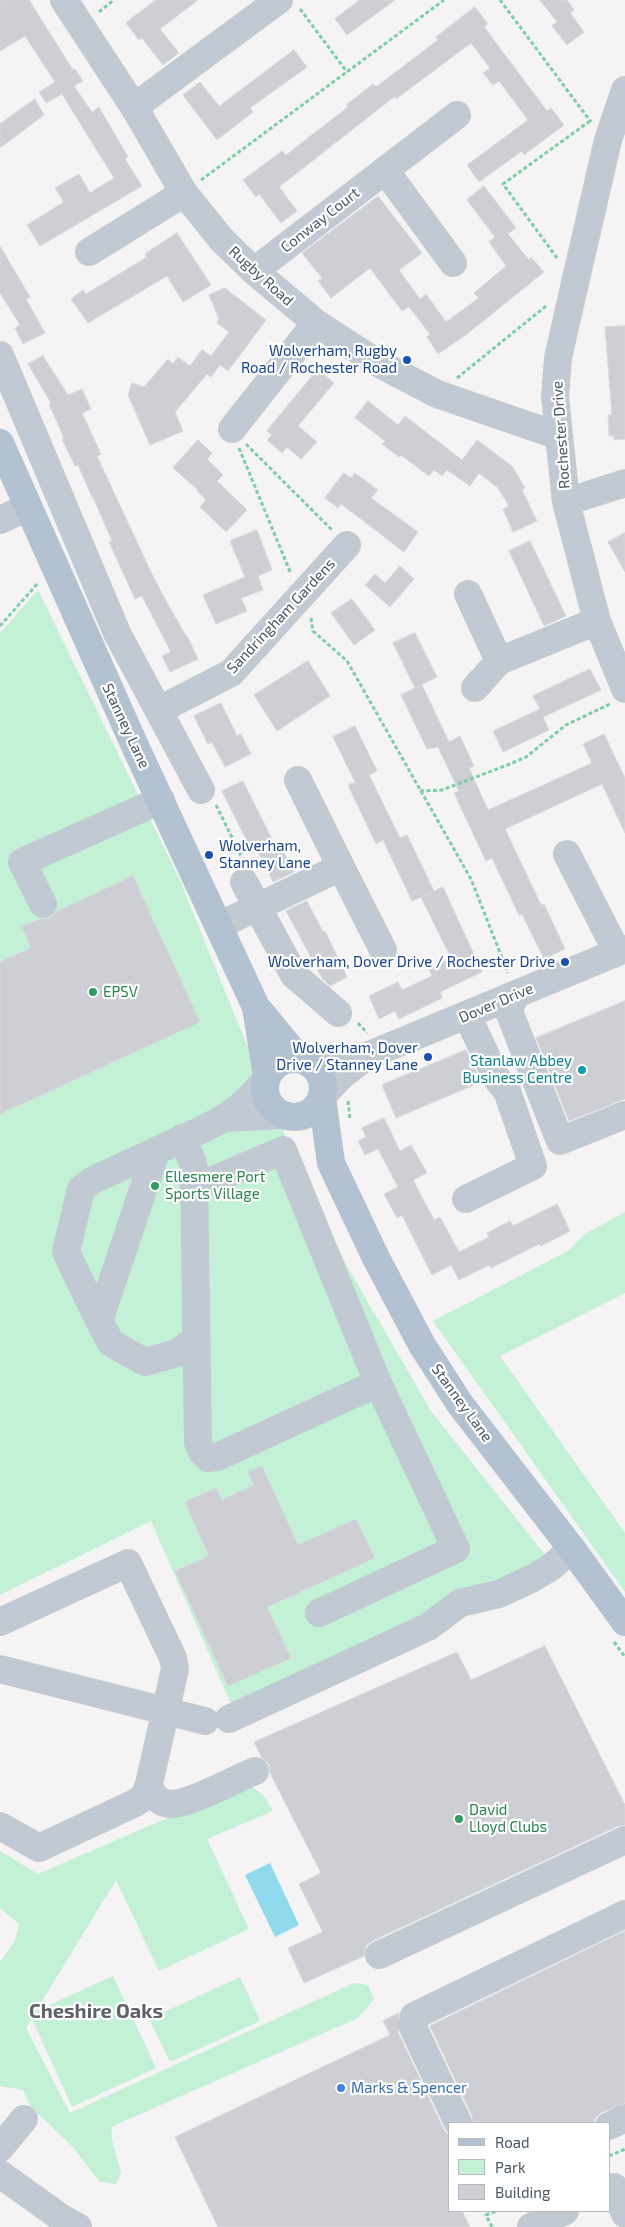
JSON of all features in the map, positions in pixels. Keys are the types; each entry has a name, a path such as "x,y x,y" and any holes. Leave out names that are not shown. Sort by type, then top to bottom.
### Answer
{"main road":[{"name":"Stanney Lane","path":"0,443 256,1007 266,1078"},
{"name":"Stanney Lane","path":"256,1007 274,1026 290,1049 303,1060"},
{"path":"293,1058 303,1060 318,1071 330,1095 304,1115 285,1116 276,1111 266,1097 266,1078 278,1063 293,1058"},
{"name":"Stanney Lane","path":"330,1095 331,1163"},
{"name":"Stanney Lane","path":"285,1116 331,1163 376,1258 422,1345 441,1376 625,1622"}],"street":[{"name":"Rugby Road","path":"64,0 134,108 184,193 222,240 254,271 316,323 376,362 437,394 558,436"},
{"path":"134,108 289,4"},
{"name":"Rochester Drive","path":"621,695 597,620 566,502 555,397 558,358 575,283 599,130 625,90"},
{"name":"Conway Court","path":"254,271 457,115"},
{"path":"385,170 452,264"},
{"path":"89,252 184,193"},
{"path":"232,429 316,323"},
{"path":"0,355 6,385 117,633 201,790"},
{"path":"566,502 625,483"},
{"path":"0,520 28,507"},
{"name":"Sandringham Gardens","path":"159,710 231,673 347,545"},
{"path":"468,594 499,661"},
{"path":"475,688 499,661 597,620"},
{"path":"299,780 383,950"},
{"path":"43,904 22,862 161,800"},
{"path":"567,854 621,951"},
{"path":"220,925 342,867"},
{"path":"244,882 294,975 324,1009"},
{"name":"Dover Drive","path":"303,1060 323,1061 367,1056 621,951"},
{"path":"516,994 508,1009 560,1141 625,1115"},
{"path":"466,1199 533,1166 507,1091 497,1079 467,1016"},
{"name":"Dover Drive","path":"330,1095 337,1080 367,1056"},
{"path":"196,1338 177,1353 145,1362 111,1343 66,1252 81,1189 93,1180 226,1118 248,1100 266,1078"},
{"path":"226,1118 285,1116"},
{"path":"182,1138 193,1163 198,1443 202,1452 208,1458 221,1456 378,1383"},
{"path":"194,1184 213,1180 284,1150 378,1383 456,1549 319,1613"},
{"path":"99,1320 156,1151"},
{"path":"0,1669 166,1712 217,1720 428,1627 448,1626 470,1619 486,1608 499,1594 542,1574 572,1549"},
{"path":"0,1622 128,1563 173,1658 174,1674 149,1784 144,1797 39,1848 0,1826"},
{"path":"149,1784 150,1792 158,1800 169,1804 184,1802 255,1771"},
{"path":"379,1955 625,1840"},
{"path":"458,2122 412,2025 414,2016 625,1914"},
{"path":"610,2126 625,2118"},
{"path":"0,2148 24,2119"},
{"path":"0,2174 60,2217 78,2227"},
{"path":"616,2186 625,2214"},
{"path":"531,2227 565,2212"},
{"path":"568,2212 577,2227"}],"path":[{"path":"184,193 444,0"},
{"path":"437,394 575,283 503,184 599,130 500,0"},
{"path":"289,4 347,72"},
{"path":"232,429 347,545"},
{"path":"232,429 300,595 310,606 313,631 347,661 471,879 516,994"},
{"path":"0,626 39,582 36,577"},
{"path":"420,791 442,790 526,757 566,725 621,695"},
{"path":"201,790 210,793 248,870 244,882"},
{"path":"330,1095 350,1125"},
{"path":"610,2156 625,2149"},
{"path":"492,2227 486,2215 494,2212"}],"green space":[{"name":"Ellesmere Port Sports Village","path":"38,590 179,878 272,1107 347,1266 431,1411 549,1560 231,1704 151,1521 0,1595 0,633"},
{"path":"625,1212 625,1293 500,1356 625,1533 625,1592 433,1321 568,1251 585,1234"},
{"path":"251,1786 263,1795 273,1811 207,1839 249,1929 159,1971 116,1880 36,2011 113,1976 156,2068 72,2107 32,2019 26,2028 70,2113 354,1983 368,1985 374,1999 358,2018 111,2127 112,2140 121,2172 116,2184 100,2182 72,2146 31,2107 23,2090 0,2086 0,1962 15,1941 19,1924 0,1908 0,1851 38,1874 188,1809"},
{"path":"240,1977 260,2021 170,2062 149,2019"}],"water":[{"path":"270,1863 299,1925 275,1937 245,1875"}],"building":[{"path":"0,0 29,0 73,70 75,69 83,81 74,86 92,112 99,107 128,157 125,159 142,186 40,246 27,225 64,202 55,188 79,174 90,193 114,178 62,94 46,103 39,92 55,82 25,36 0,51"},
{"path":"156,0 198,0 160,29 179,53 163,65 142,38 139,40 126,23"},
{"path":"360,0 395,0 347,35 335,19"},
{"path":"540,0 567,0 574,10 570,13 584,32 567,45 552,26 557,22"},
{"path":"475,7 488,24 484,27 547,111 551,108 564,125 524,155 522,151 479,182 467,165 528,120 499,81 493,85 483,73 490,68 471,43 396,99 394,97 279,187 297,211 281,223 259,194 256,197 243,180 282,151 286,155 348,107 346,105 373,84 376,87 438,40 436,37"},
{"path":"294,50 307,67 250,108 253,112 217,140 183,95 200,82 219,106"},
{"path":"35,99 44,115 0,148 0,124"},
{"path":"484,186 516,228 508,234 529,260 531,257 544,272 467,334 438,354 427,337 430,334 409,307 402,311 370,268 331,298 318,281 322,278 302,253 378,196 422,253 399,270 420,299 426,294 446,322 479,298 474,293 506,266 489,242 495,237 467,200"},
{"path":"177,233 211,285 183,302 167,276 88,323 71,299 83,290 86,294 147,257 145,254"},
{"path":"0,246 30,297 26,299 45,333 23,344 15,328 20,325 0,293"},
{"path":"225,288 266,320 228,371 220,365 211,377 207,374 175,412 183,431 150,445 128,395 132,383 144,387 168,359 173,364 178,357 190,366 202,350 211,356 229,332 217,323 219,319 209,295"},
{"path":"625,326 625,439 614,440 614,436 609,436 608,415 612,415 605,327"},
{"path":"43,356 68,395 82,389 91,409 82,413 101,454 97,456 150,570 198,659 170,672 162,656 171,652 142,596 135,599 109,542 112,541 93,497 78,465 75,466 62,439 64,438 49,404 51,403 28,364"},
{"path":"318,369 334,383 298,426 317,442 301,459 287,447 282,453 267,440 272,435 267,431"},
{"path":"368,401 398,425 405,416 462,460 477,440 512,466 525,488 522,490 537,521 513,532 503,509 509,506 498,488 479,473 470,486 447,470 442,476 434,470 429,476 401,455 399,457 382,444 385,441 355,418"},
{"path":"198,440 212,453 207,459 223,475 217,481 247,510 226,532 200,507 206,500 198,490 173,468"},
{"path":"344,473 351,478 355,473 378,490 371,498 418,532 404,552 341,504 338,508 325,498"},
{"path":"257,530 272,570 258,576 263,590 241,598 247,611 216,624 203,595 245,577 230,541"},
{"path":"625,533 625,572 608,542"},
{"path":"530,541 566,616 544,626 509,551"},
{"path":"400,566 414,579 390,607 365,585 375,574 385,583"},
{"path":"352,599 375,630 354,645 331,613"},
{"path":"415,633 437,677 415,688 393,643"},
{"path":"308,661 330,696 277,731 254,695"},
{"path":"590,669 601,690 543,717 549,730 503,752 493,731 540,709 533,696"},
{"path":"422,685 449,742 460,736 474,766 469,768 488,810 592,763 583,744 604,734 625,778 625,833 602,784 505,829 541,905 544,904 565,949 544,959 522,914 519,915 492,858 486,861 454,793 459,791 438,747 427,749 401,695"},
{"path":"221,703 237,736 241,734 251,754 225,767 212,742 208,744 194,716"},
{"path":"355,726 377,771 369,775 400,838 407,835 434,891 443,887 482,972 440,992 442,998 399,1019 395,1011 379,1019 369,996 398,982 402,990 432,976 429,969 451,958 421,897 412,901 383,840 376,844 348,785 355,782 333,737"},
{"path":"243,781 277,849 281,847 294,872 273,882 258,851 253,853 222,791"},
{"name":"EPSV","path":"133,876 200,1022 0,1114 0,962 31,948 22,927 40,919 50,918 56,912"},
{"path":"307,901 323,932 325,931 347,977 330,986 322,978 286,911"},
{"name":"Stanlaw Abbey Business Centre","path":"625,1001 625,1099 569,1121 536,1038"},
{"path":"466,1050 481,1082 396,1118 382,1085"},
{"path":"384,1118 400,1151 411,1145 427,1173 413,1180 434,1220 440,1217 459,1252 489,1237 487,1233 510,1221 513,1226 557,1204 570,1231 541,1246 539,1244 491,1268 489,1265 459,1280 451,1265 432,1275 402,1215 397,1218 384,1194 398,1187 378,1149 365,1155 358,1141 366,1137 362,1128"},
{"path":"262,1466 298,1545 356,1519 375,1558 267,1607 291,1658 228,1686 175,1571 209,1556 185,1502 216,1488 222,1500 254,1485 248,1472"},
{"name":"David Lloyd Clubs","path":"545,1646 625,1805 625,1825 618,1826 372,1941 366,1946 364,1956 304,1983 288,1948 323,1932 299,1884 321,1873 270,1773 269,1764 262,1758 254,1742 457,1652 471,1680"},
{"path":"625,1931 625,2103 602,2112 596,2117 594,2122 473,2122 472,2116 430,2026"},
{"name":"Marks & Spencer","path":"399,2013 398,2032 448,2135 448,2212 462,2212 470,2227 218,2227 175,2137 390,2035 383,2021"}],"place":[{"name":"Wolverham, Rugby Road / Rochester Road","path":"407,360"},
{"name":"Wolverham, Stanney Lane","path":"209,855"},
{"name":"Wolverham, Dover Drive / Rochester Drive","path":"565,962"},
{"name":"EPSV","path":"93,992"},
{"name":"Wolverham, Dover Drive / Stanney Lane","path":"428,1057"},
{"name":"Stanlaw Abbey Business Centre","path":"582,1070"},
{"name":"Ellesmere Port Sports Village","path":"155,1186"},
{"name":"David Lloyd Clubs","path":"459,1819"},
{"name":"Marks & Spencer","path":"341,2088"}],"district":[{"name":"Cheshire Oaks","path":"96,2011"}]}
